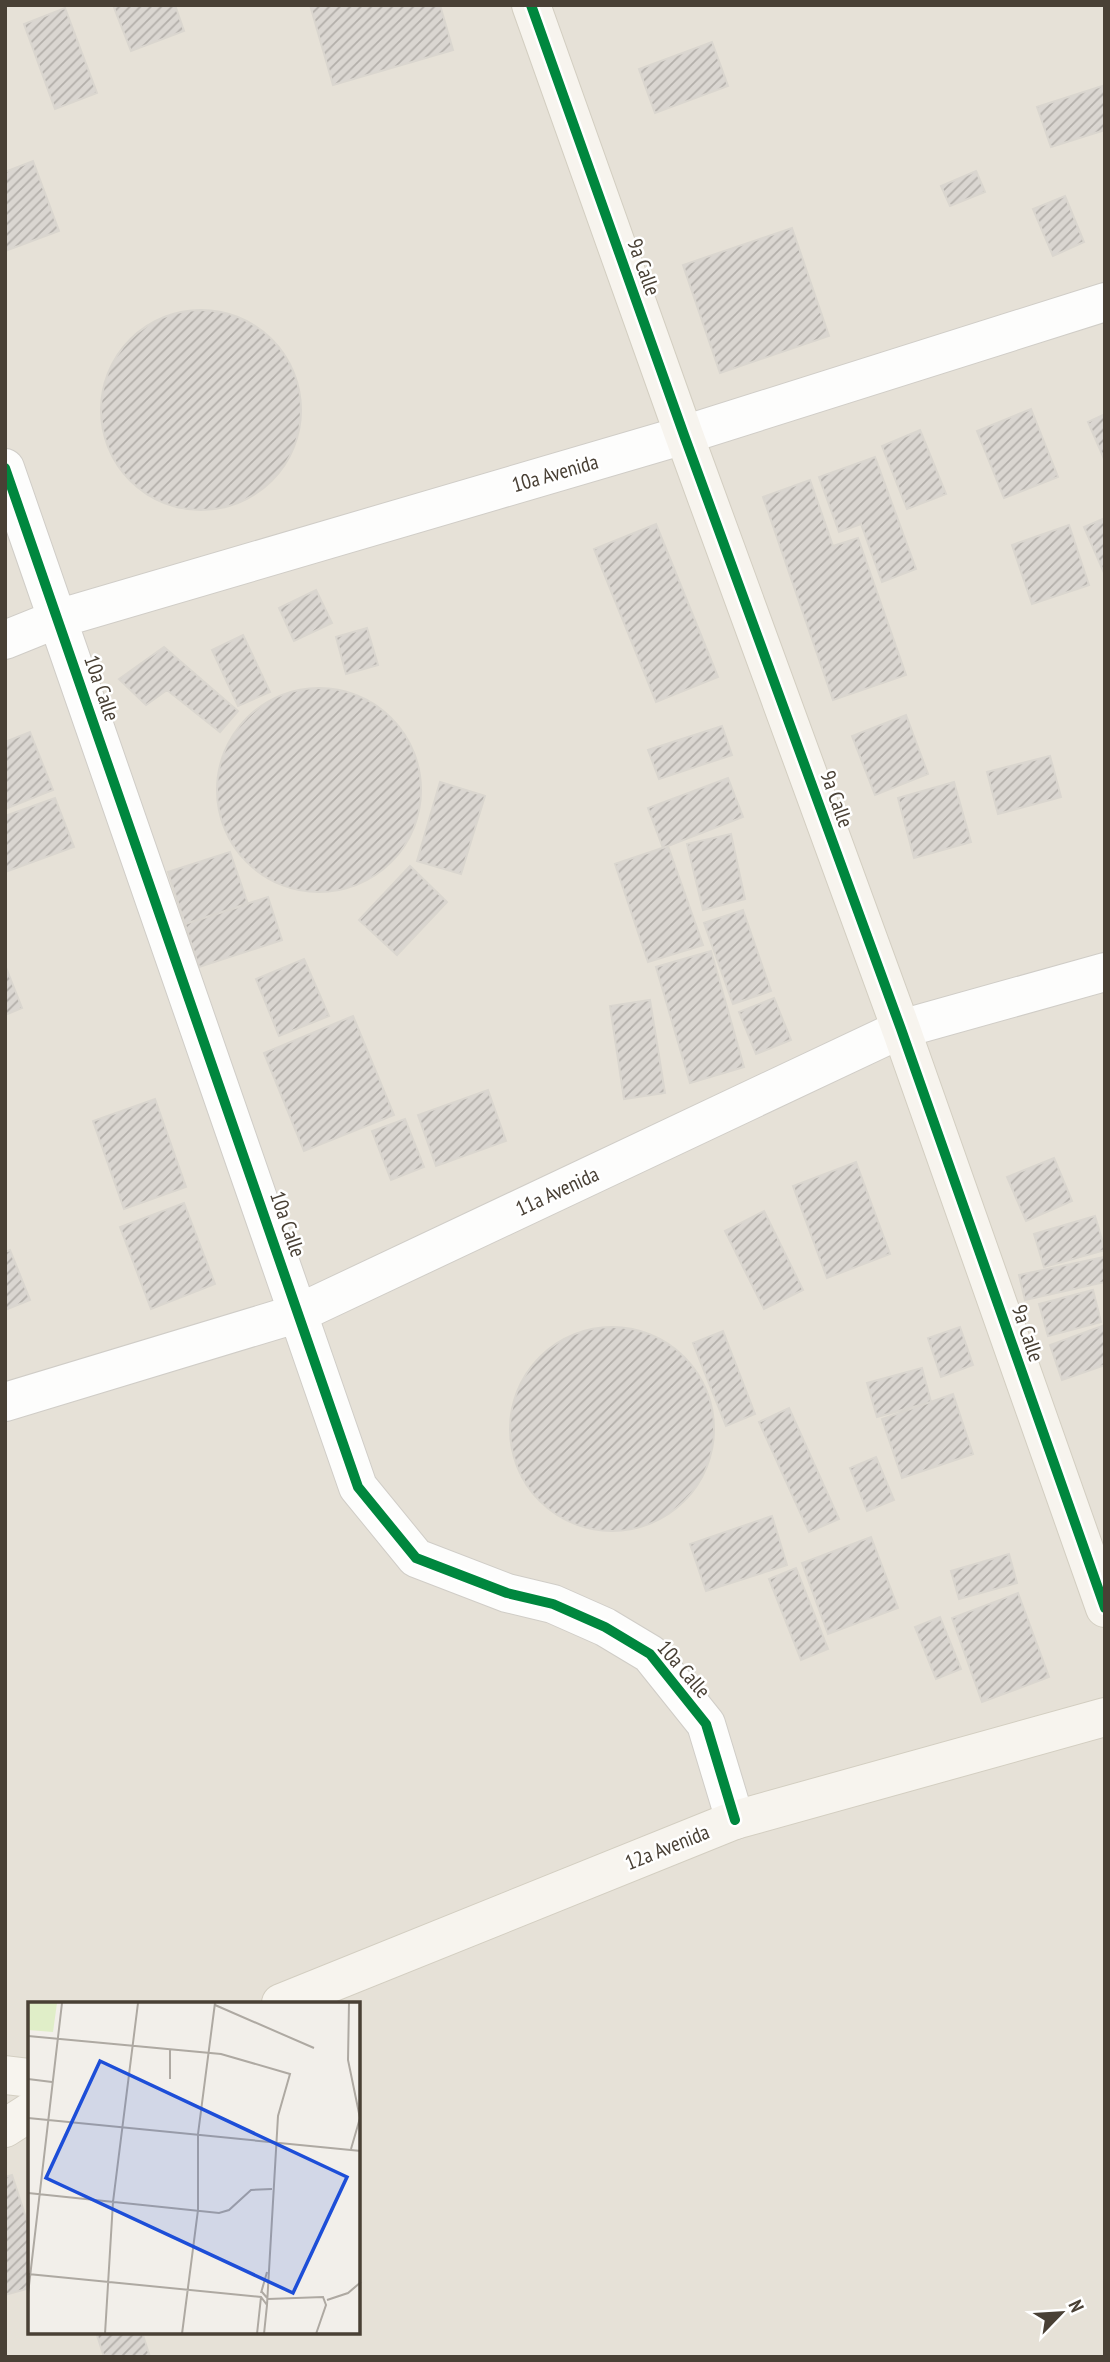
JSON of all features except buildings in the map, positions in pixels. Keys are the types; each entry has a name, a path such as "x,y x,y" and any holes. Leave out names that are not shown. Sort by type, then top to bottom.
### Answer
{"street":[{"name":"9a Calle","path":"531,5 684,435 901,1029 1105,1608"},
{"name":"10a Avenida","path":"5,640 57,619 684,435 1105,302"},
{"name":"10a Calle","path":"5,468 358,1487 416,1558 507,1593 552,1604 605,1627 650,1654 705,1724 735,1819"},
{"name":"11a Avenida","path":"5,1402 299,1313 901,1029 1105,972"},
{"name":"12a Avenida","path":"283,2002 735,1819 1105,1717"},
{"path":"5,2076 28,2078"},
{"path":"5,2128 28,2113"}],"shaded area":[{"path":"5,5 1105,5 1105,2357 5,2357"}],"cycle path":[{"path":"531,5 684,435 901,1029 1105,1608"},
{"path":"5,468 358,1487 416,1558 507,1593 553,1604 605,1627 650,1654 706,1724 735,1820"}]}
